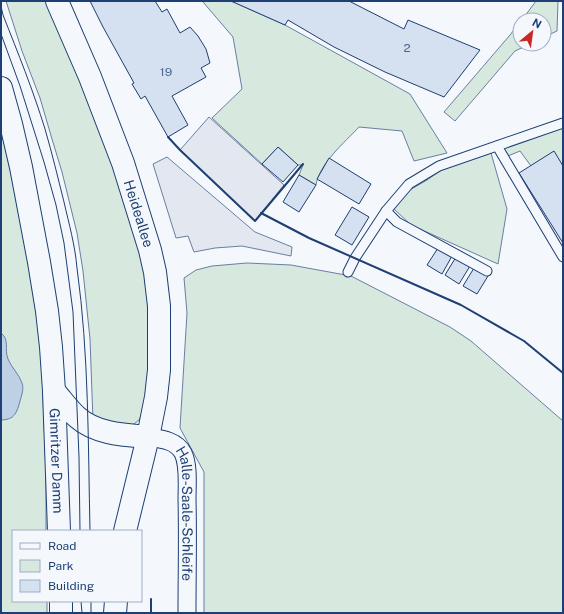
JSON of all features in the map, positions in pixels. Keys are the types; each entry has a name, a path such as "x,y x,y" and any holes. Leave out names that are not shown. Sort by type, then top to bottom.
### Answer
{"main road":[{"name":"Heideallee","path":"58,1 90,77 123,163 150,250 155,272 159,306 159,370 156,397 148,437"},
{"path":"1,88 21,167 39,262 48,318 54,391 77,417 88,425 100,430 121,435 148,437 125,530"},
{"name":"Gimritzer Damm","path":"54,391 59,530"},
{"path":"61,602 61,613"},
{"path":"115,613 116,602"}],"street":[{"name":"Halle-Saale-Schleife","path":"148,437 171,442 183,454 186,462 188,506 187,613"}],"lane":[{"path":"348,272 355,258 386,211 409,184 439,166 563,123"},
{"path":"497,146 563,257"},
{"path":"386,211 398,222 487,271"}],"green space":[{"path":"6,1 46,1 85,82 143,241 154,348 144,410 139,420 130,427 93,421 90,339 83,271 77,233 62,172 40,98 22,51"},
{"path":"231,1 285,25 410,94 447,153 414,161 402,131 359,127 327,161 318,177 316,185 299,175 303,165 298,165 278,147 262,164 212,118 242,89 233,37 203,2"},
{"path":"536,1 558,1 557,31 552,33 552,12 528,12"},
{"path":"512,32 512,52 514,52 455,121 444,112"},
{"path":"563,127 563,166 531,166 520,151 508,156 503,148"},
{"path":"1,130 28,261 43,357 46,471 46,530 12,530 12,602 47,602 47,613 1,613"},
{"path":"491,153 507,209 498,264 411,225 393,208 408,191 441,170"},
{"path":"247,263 291,265 351,276 450,327 471,341 563,421 563,613 204,613 204,472 180,428 187,313 184,278 196,270 212,266"}],"shaded area":[{"path":"209,117 284,185 255,221 180,150"},
{"path":"167,157 255,232 292,247 291,256 242,246 215,248 194,252 188,236 176,238 153,164"}],"water":[{"path":"1,333 6,342 8,359 21,380 23,387 15,415 6,420 1,420"}],"building":[{"path":"90,1 155,1 162,12 167,9 180,33 190,27 198,36 206,49 210,63 201,68 206,77 172,96 188,125 168,137 145,96 141,99 132,84 134,83"},
{"path":"231,1 349,1 404,29 408,20 480,50 444,97 385,72 334,47 288,20 285,25"},
{"path":"278,147 298,165 283,182 262,164"},
{"path":"554,151 563,166 563,243 519,173"},
{"path":"329,158 371,184 359,204 317,179"},
{"path":"299,175 316,185 299,212 283,202"},
{"path":"352,207 369,217 352,245 335,235"},
{"path":"438,248 452,256 442,274 427,265"},
{"path":"456,257 470,266 459,284 445,275"},
{"path":"474,268 488,276 477,294 463,286"}],"tram line":[{"path":"1,6 45,129 53,156 75,251 81,301 86,366 90,530"},
{"path":"1,34 20,86 44,162 56,205 64,243 73,312 79,457 80,530"},
{"path":"81,602 82,613"},
{"path":"91,602 91,613"}],"wall":[{"path":"168,137 255,221 303,164"},
{"path":"261,213 309,238 461,305 524,341 563,373"},
{"path":"151,599 151,613"}]}
